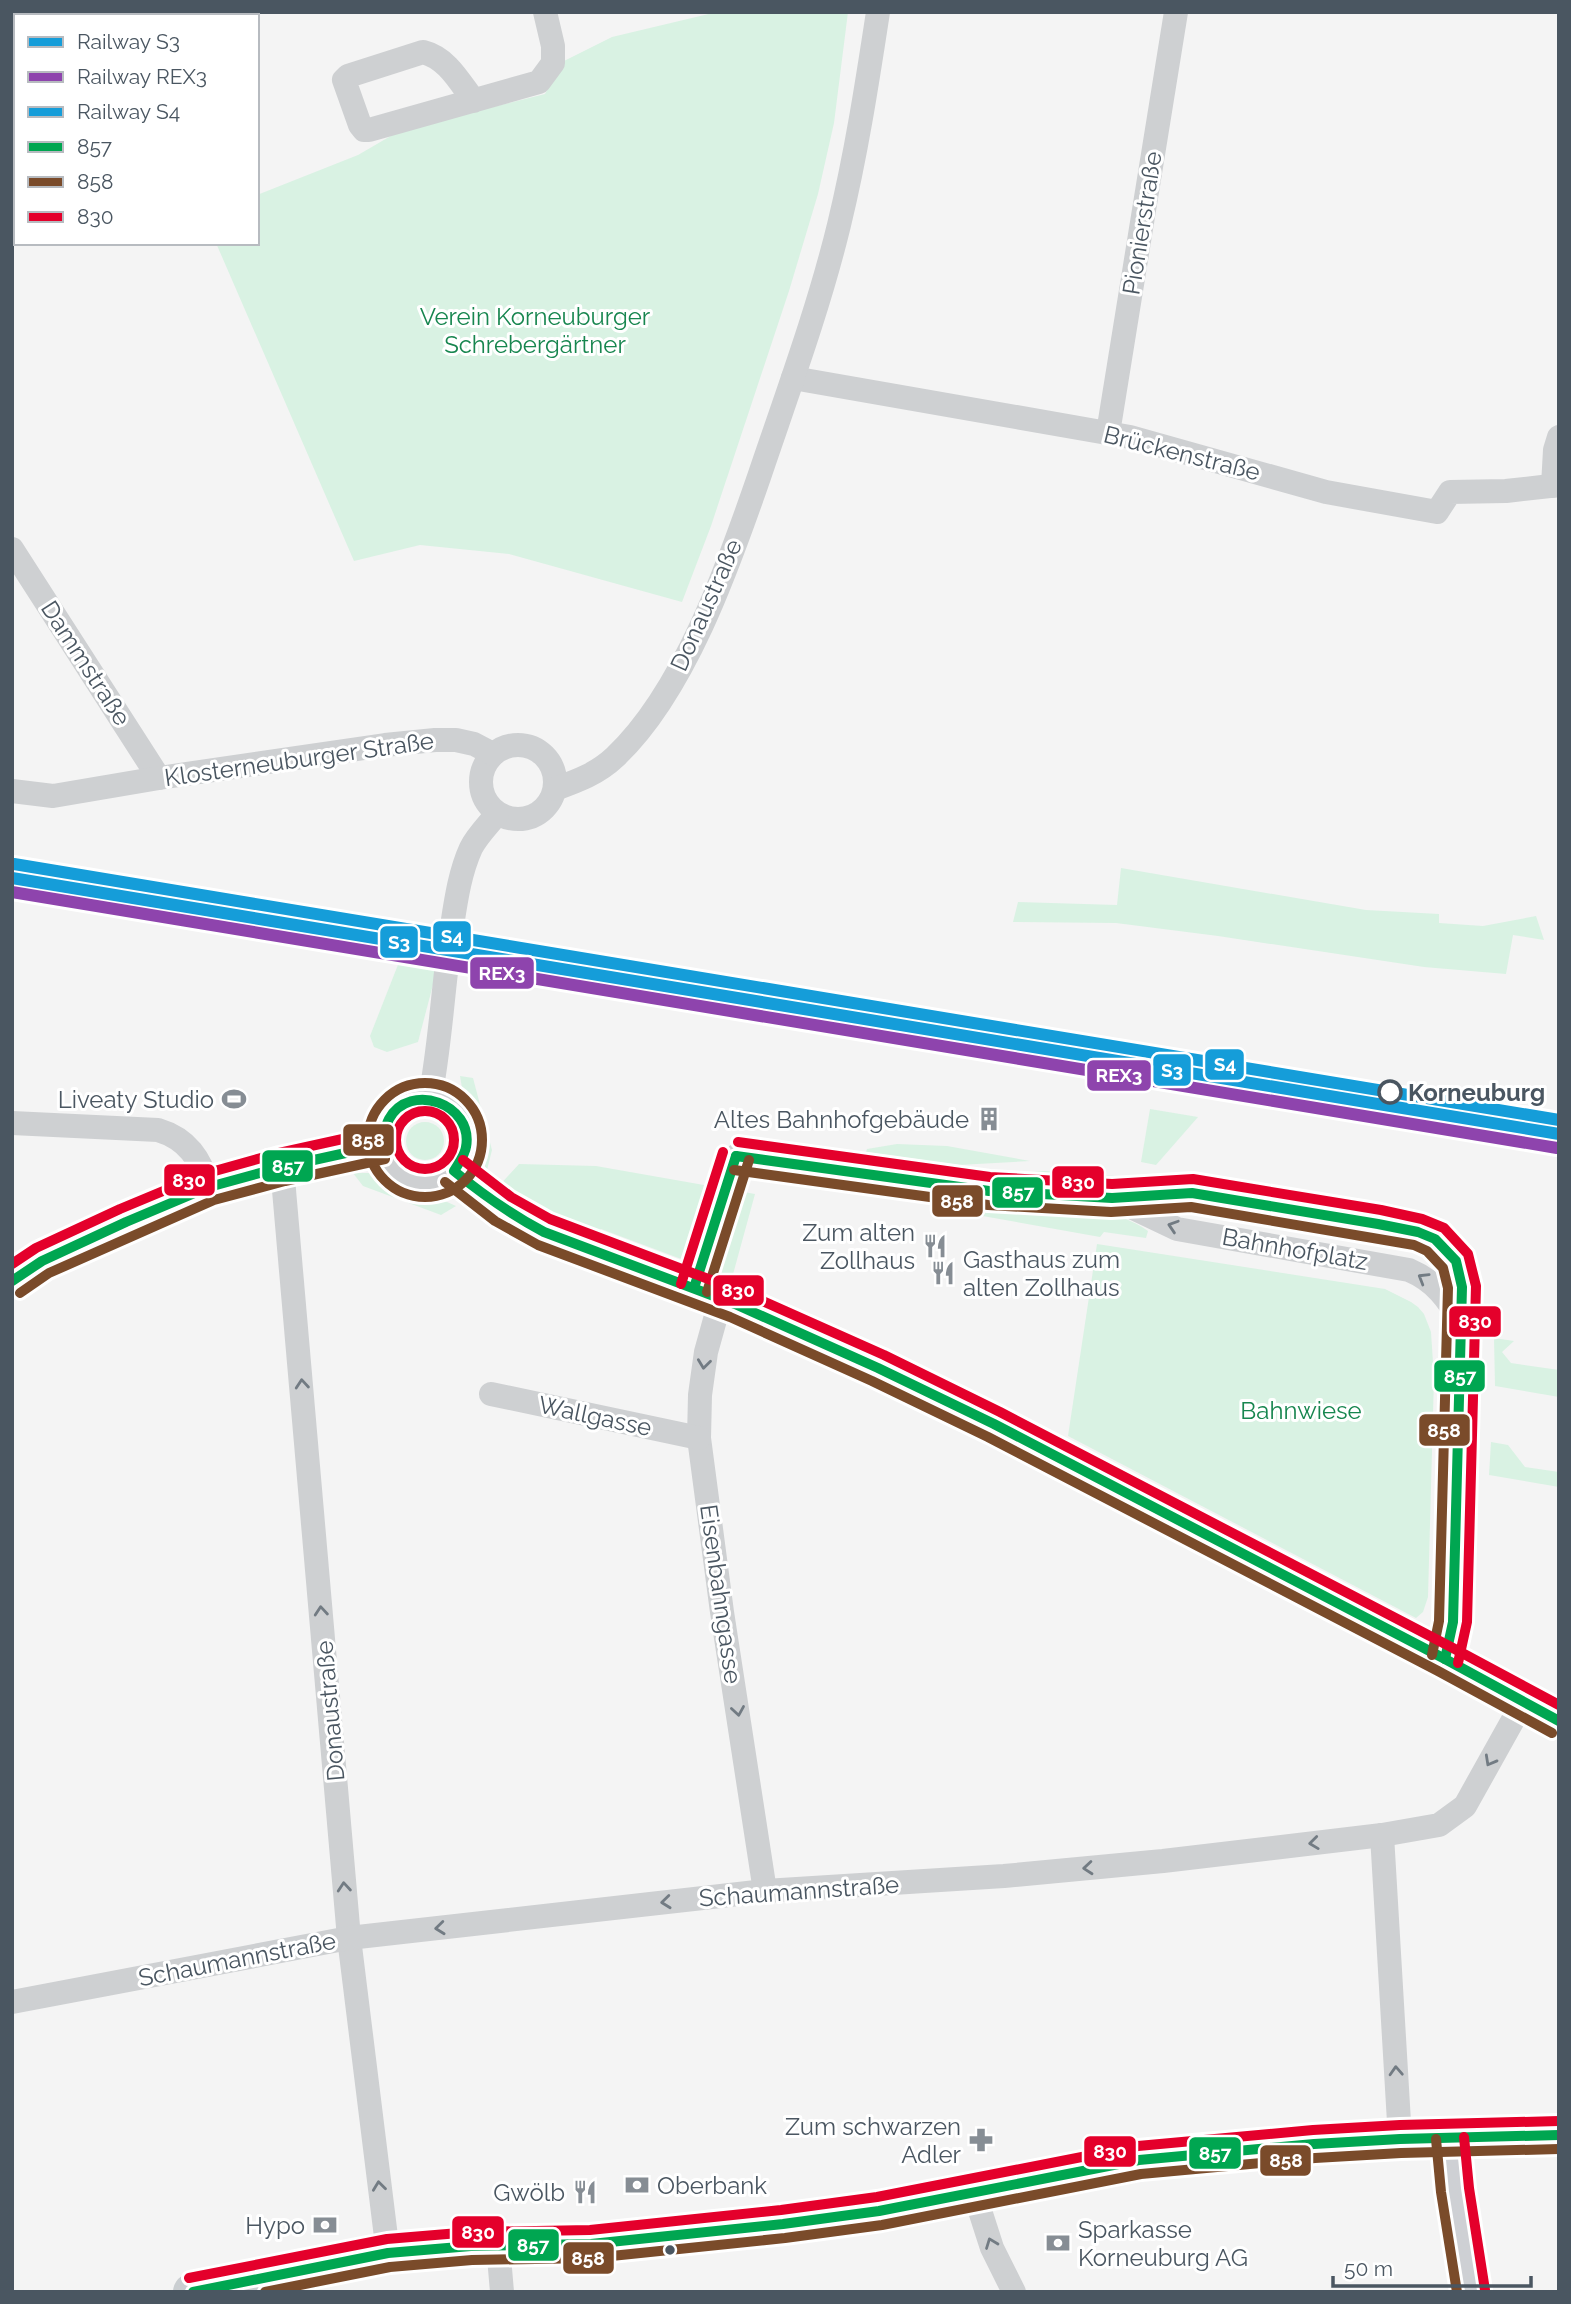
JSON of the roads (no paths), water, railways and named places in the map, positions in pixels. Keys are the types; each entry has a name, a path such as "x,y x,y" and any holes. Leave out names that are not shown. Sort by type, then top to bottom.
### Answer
{"main road":[{"path":"192,2292 388,2253 498,2245 591,2244 744,2229 905,2207 1139,2160 1400,2139 1559,2135"}],"street":[{"path":"474,101 444,61 423,52 348,76 344,80 364,130 474,101 539,82 553,62 553,46 545,12"},
{"name":"Donaustraße","path":"555,789 590,776 613,759 634,738 655,709 689,650 725,570 793,378 841,216 862,116 878,12"},
{"name":"Pionierstraße","path":"1108,433 1176,12"},
{"name":"Brückenstraße","path":"793,378 1130,437 1326,492 1437,512 1450,492 1506,491 1556,485"},
{"path":"1556,485 1555,450 1559,437"},
{"name":"Dammstraße","path":"12,549 159,778"},
{"name":"Klosterneuburger Straße","path":"12,792 53,796 159,778 435,740 456,740 474,744 493,754"},
{"path":"518,745 535,749 549,762 553,770 555,789 543,810 520,820 498,814 484,799 480,780 482,771 493,754 499,749 518,745"},
{"path":"430,1098 456,898 465,862 473,845 498,814"},
{"path":"430,1098 449,1105 464,1122 468,1142 466,1153 454,1171 445,1178 434,1182 410,1181 392,1168 382,1146 383,1132 393,1112 402,1104 430,1098"},
{"path":"12,1123 159,1130 172,1134 193,1152 209,1187"},
{"path":"12,1280 54,1255 209,1187 282,1167 382,1146"},
{"name":"Bahnhofplatz","path":"694,1288 736,1156 989,1191 1112,1198 1192,1193 1426,1235 1444,1246 1455,1261 1462,1287 1452,1622 1451,1642 1445,1659"},
{"name":"Donaustraße","path":"282,1167 349,1938 388,2253"},
{"path":"454,1171 495,1204 544,1232 721,1298 878,1368 994,1424 1559,1721"},
{"name":"Bahnhofplatz","path":"1112,1198 1177,1229 1409,1270 1432,1282 1448,1298 1461,1323"},
{"name":"Eisenbahngasse","path":"721,1298 706,1352 700,1395 699,1438 724,1625 765,1891"},
{"name":"Wallgasse","path":"491,1394 699,1438"},
{"name":"Schaumannstraße","path":"12,2002 349,1938 765,1891 1004,1876 1163,1861 1382,1835 1439,1825 1465,1806 1524,1702"},
{"path":"1382,1835 1400,2139"},
{"path":"1450,2138 1471,2292"},
{"path":"974,2192 992,2248 1014,2292"},
{"path":"498,2245 502,2292"}],"rail line":[{"name":"S4","path":"14,864 1559,1120"},
{"name":"S3","path":"12,878 1559,1134"},
{"name":"REX3","path":"12,892 1557,1148"}],"place":[{"name":"Korneuburg","path":"1390,1092"},
{"name":"Liveaty Studio","path":"234,1099"},
{"name":"Altes Bahnhofgebäude","path":"989,1119"},
{"name":"Zum alten Zollhaus","path":"935,1246"},
{"name":"Gasthaus zum alten Zollhaus","path":"943,1273"},
{"name":"Zum schwarzen Adler","path":"981,2140"},
{"name":"Oberbank","path":"637,2185"},
{"name":"Gwölb","path":"585,2192"},
{"name":"Hypo","path":"325,2225"},
{"name":"Sparkasse Korneuburg AG","path":"1058,2243"}],"park label":[{"name":"Verein Korneuburger Schrebergärtner","path":"535,330"},
{"name":"Bahnwiese","path":"1301,1410"}]}
